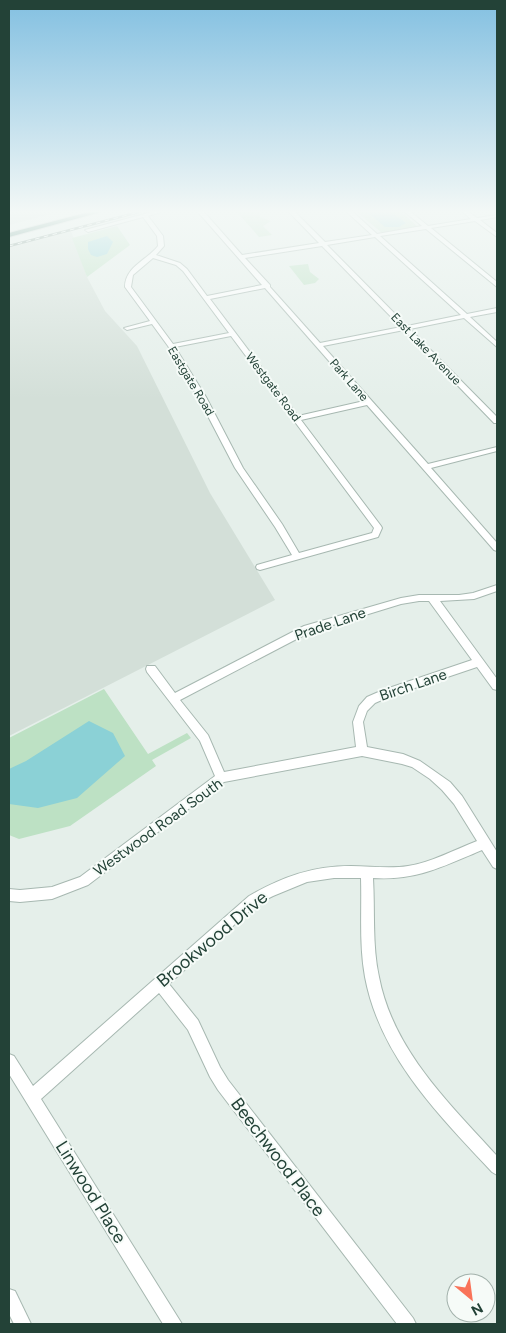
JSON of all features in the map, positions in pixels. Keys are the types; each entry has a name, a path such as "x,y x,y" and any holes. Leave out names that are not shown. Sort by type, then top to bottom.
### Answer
{"street":[{"name":"Eastgate Road","path":"131,274 127,284 131,292 171,346 202,397 239,468 279,526 297,557"},
{"name":"Westgate Road","path":"187,274 378,528 375,535 297,557"},
{"name":"Park Lane","path":"257,274 497,548"},
{"name":"East Lake Avenue","path":"353,274 497,421"},
{"path":"419,274 497,345"},
{"path":"484,274 497,285"},
{"path":"206,298 268,286"},
{"path":"319,345 497,310"},
{"path":"128,328 154,322"},
{"path":"171,346 233,334"},
{"path":"298,419 369,402"},
{"path":"426,467 497,449"},
{"path":"260,567 297,557"},
{"name":"Prade Lane","path":"174,698 307,629 402,601 419,598 474,596 497,588"},
{"path":"432,598 497,686"},
{"name":"Birch Lane","path":"362,751 358,722 363,709 371,700 479,662"},
{"path":"151,669 204,738 221,778"},
{"name":"Westwood Road South","path":"9,895 20,896 52,893 84,881 221,778 362,751 403,758 434,776 458,800 497,863"},
{"name":"Brookwood Drive","path":"32,1097 253,900 280,884 301,876 324,872 396,873 418,870 485,843"},
{"path":"368,872 370,956 374,989 385,1023 419,1080 497,1167"},
{"name":"Beechwood Place","path":"160,983 194,1025 215,1072 223,1085 406,1324"},
{"name":"Linwood Place","path":"9,1061 173,1324"},
{"path":"9,1296 23,1324"}],"shaded area":[{"path":"9,274 86,274 105,311 137,346 210,493 275,600 9,736"}],"green space":[{"path":"295,274 313,274 319,279 315,283 304,285"},
{"path":"104,689 148,754 187,733 191,738 152,760 156,766 70,826 19,839 9,835 9,738"}],"water":[{"path":"89,721 113,733 125,756 77,798 38,808 9,804 9,769 26,761"}]}
